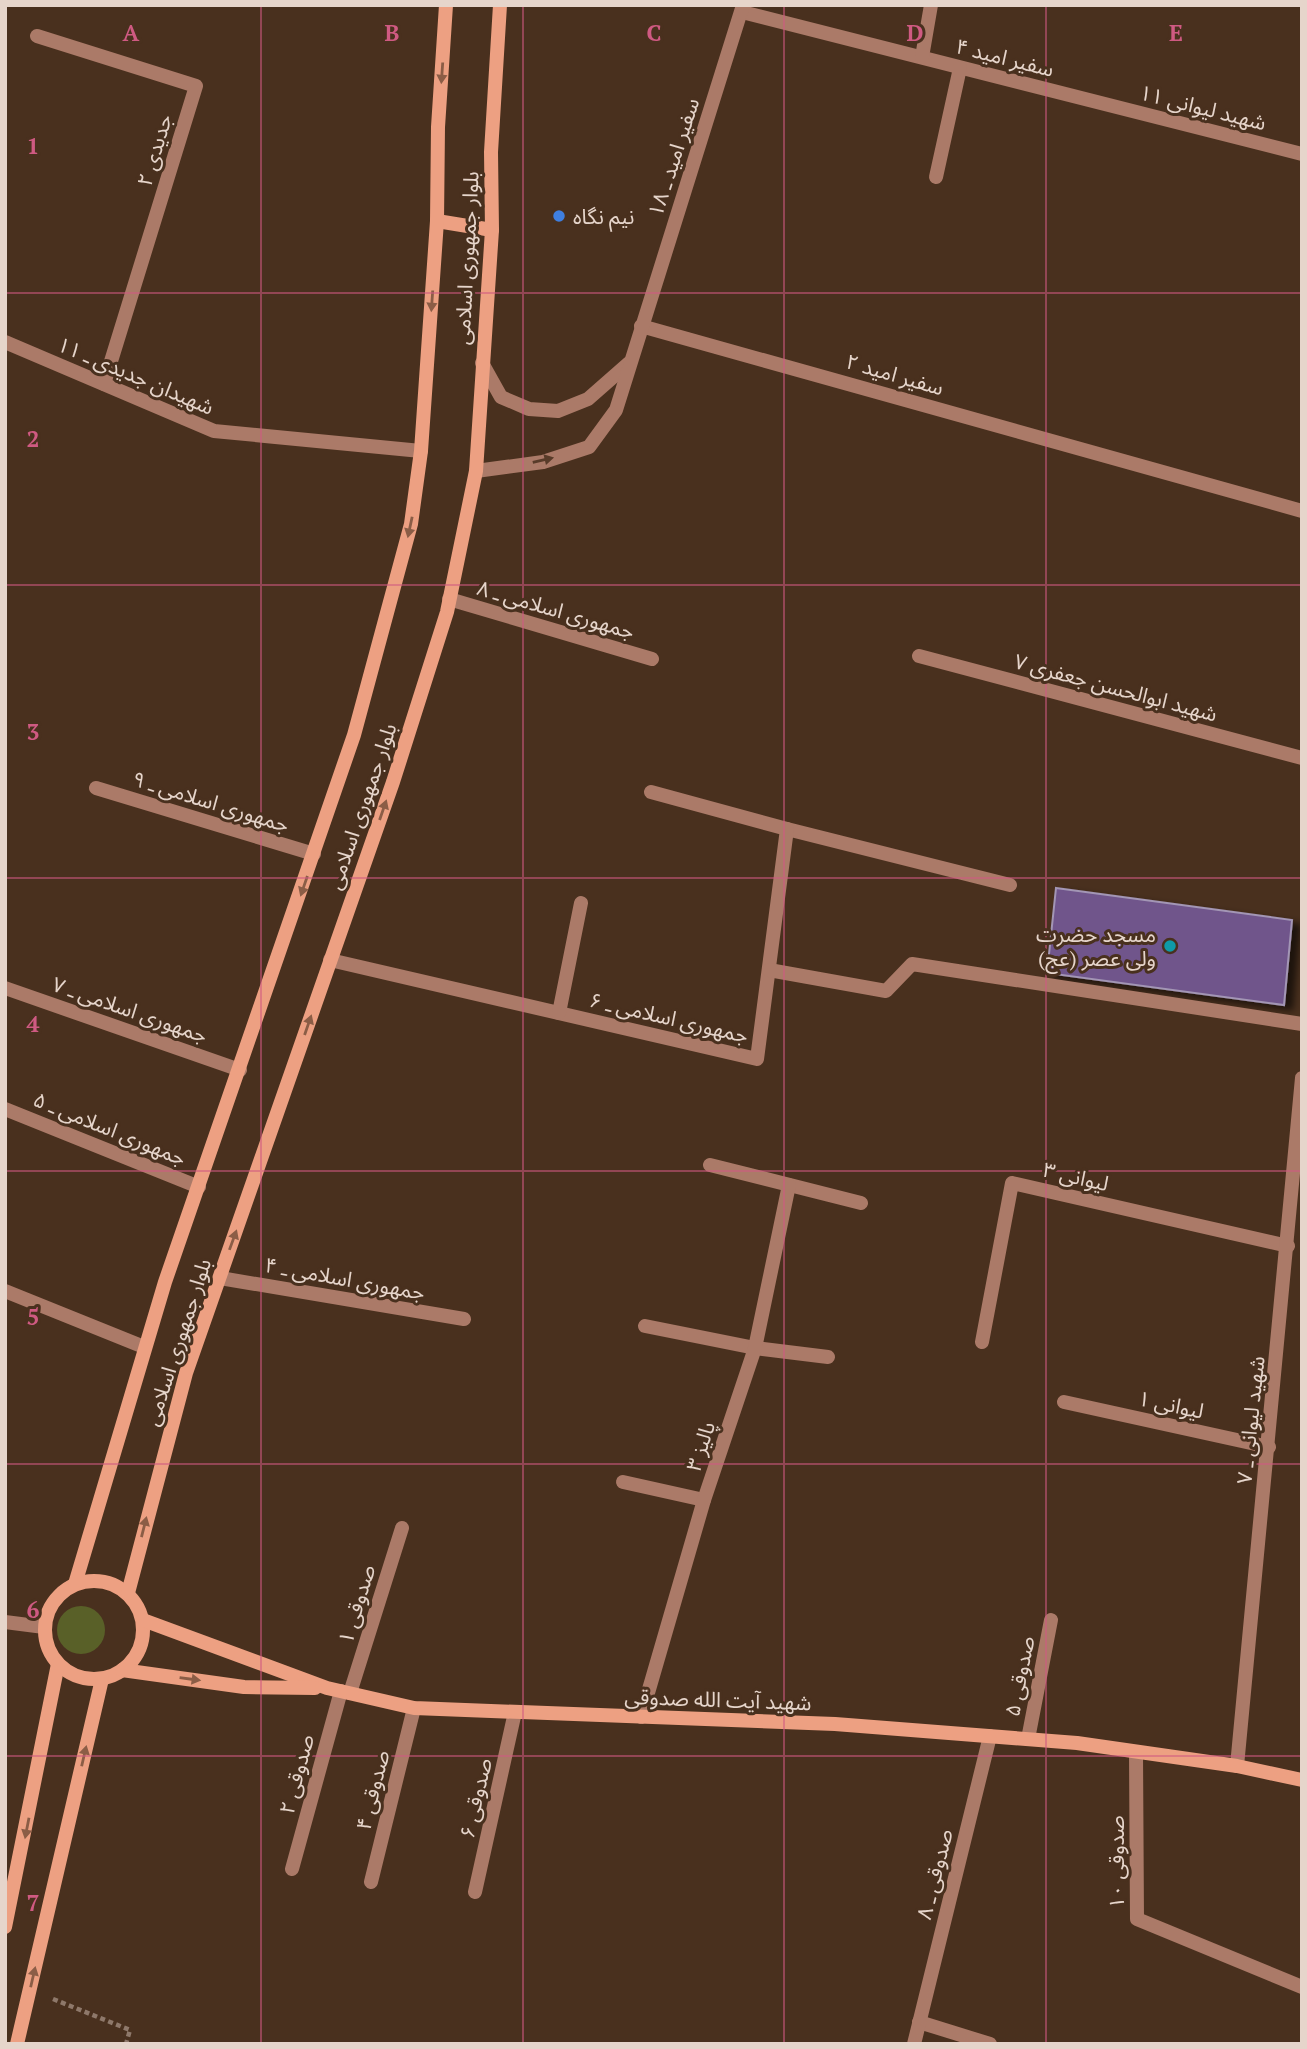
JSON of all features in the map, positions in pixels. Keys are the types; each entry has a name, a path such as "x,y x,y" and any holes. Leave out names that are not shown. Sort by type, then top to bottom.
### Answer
{"main road":[{"name":"بلوار جمهوری اسلامی","path":"75,1584 144,1347 354,736 411,524 421,451 437,221 438,127 446,5"},
{"name":"بلوار جمهوری اسلامی","path":"128,1593 186,1373 393,782 449,599 476,471 481,362 492,230 491,152 500,5"},
{"path":"437,221 492,230"},
{"path":"102,1581 128,1593 138,1605 143,1620 139,1651 122,1670 102,1679 86,1679 58,1664 46,1641 44,1628 53,1601 75,1584 102,1581"},
{"name":"شهید آیت الله صدوقی","path":"143,1620 339,1691 414,1708 835,1724 1028,1739 1077,1743 1237,1766 1302,1780"},
{"path":"5,1927 58,1664"},
{"path":"122,1670 244,1687 339,1691"},
{"path":"17,2044 102,1679"}],"street":[{"path":"922,57 931,5"},
{"name":"سفیر امید ۴","path":"742,8 1095,102"},
{"name":"سفیر امید ـ ۱۸","path":"476,471 543,461 589,447 616,410 742,8"},
{"name":"جدیدی ۲","path":"37,36 195,86 104,384"},
{"path":"936,177 960,68"},
{"name":"شهید لیوانی ۱۱","path":"1095,102 1302,154"},
{"name":"سفیر امید ۲","path":"641,326 1137,463 1302,512"},
{"name":"شهیدان جدیدی ـ ۱۱","path":"5,342 214,431 421,451"},
{"path":"481,362 501,397 529,409 558,411 588,399 630,362"},
{"name":"جمهوری اسلامی ـ ۸","path":"449,599 652,659"},
{"name":"شهید ابوالحسن جعفری ۷","path":"919,656 1302,758"},
{"name":"جمهوری اسلامی ـ ۹","path":"96,788 314,854"},
{"path":"651,792 1010,885"},
{"name":"جمهوری اسلامی ـ ۶","path":"330,960 757,1059 787,828"},
{"path":"559,1013 581,903"},
{"path":"769,970 886,991 912,964 1302,1024"},
{"name":"جمهوری اسلامی ـ ۷","path":"5,988 240,1070"},
{"name":"شهید لیوانی ـ ۷","path":"1237,1766 1302,1078"},
{"name":"جمهوری اسلامی ـ ۵","path":"5,1109 199,1187"},
{"path":"710,1165 861,1203"},
{"name":"لیوانی ۳","path":"982,1342 1012,1183 1288,1246"},
{"name":"پالیز ۳","path":"641,1717 704,1500 755,1348 789,1185"},
{"name":"جمهوری اسلامی ـ ۴","path":"220,1278 464,1319"},
{"path":"5,1291 144,1347"},
{"path":"645,1326 755,1348 828,1357"},
{"name":"لیوانی ۱","path":"1064,1402 1269,1447"},
{"path":"624,1482 704,1500"},
{"name":"صدوقی ۱","path":"339,1691 402,1528"},
{"name":"صدوقی ۵","path":"1028,1739 1051,1620"},
{"path":"5,1622 44,1628"},
{"name":"صدوقی ۲","path":"292,1869 339,1691"},
{"name":"صدوقی ۴","path":"371,1882 414,1708"},
{"name":"صدوقی ۶","path":"475,1892 515,1712"},
{"name":"صدوقی ـ ۸","path":"914,2044 990,1736"},
{"name":"صدوقی ۱۰","path":"1136,1753 1137,1919 1302,1987"},
{"path":"919,2022 990,2044"}],"path":[{"path":"30,1989 130,2030 126,2044"}],"green space":[{"path":"81,1606 98,1613 105,1630 98,1647 81,1654 64,1647 57,1630 64,1613"}],"building":[{"name":"مسجد حضرت ولی عصر (عج)","path":"1056,888 1292,920 1284,1005 1047,973"}],"place":[{"name":"نیم نگاه","path":"559,216"},
{"name":"مسجد حضرت ولی عصر (عج)","path":"1170,946"}]}
